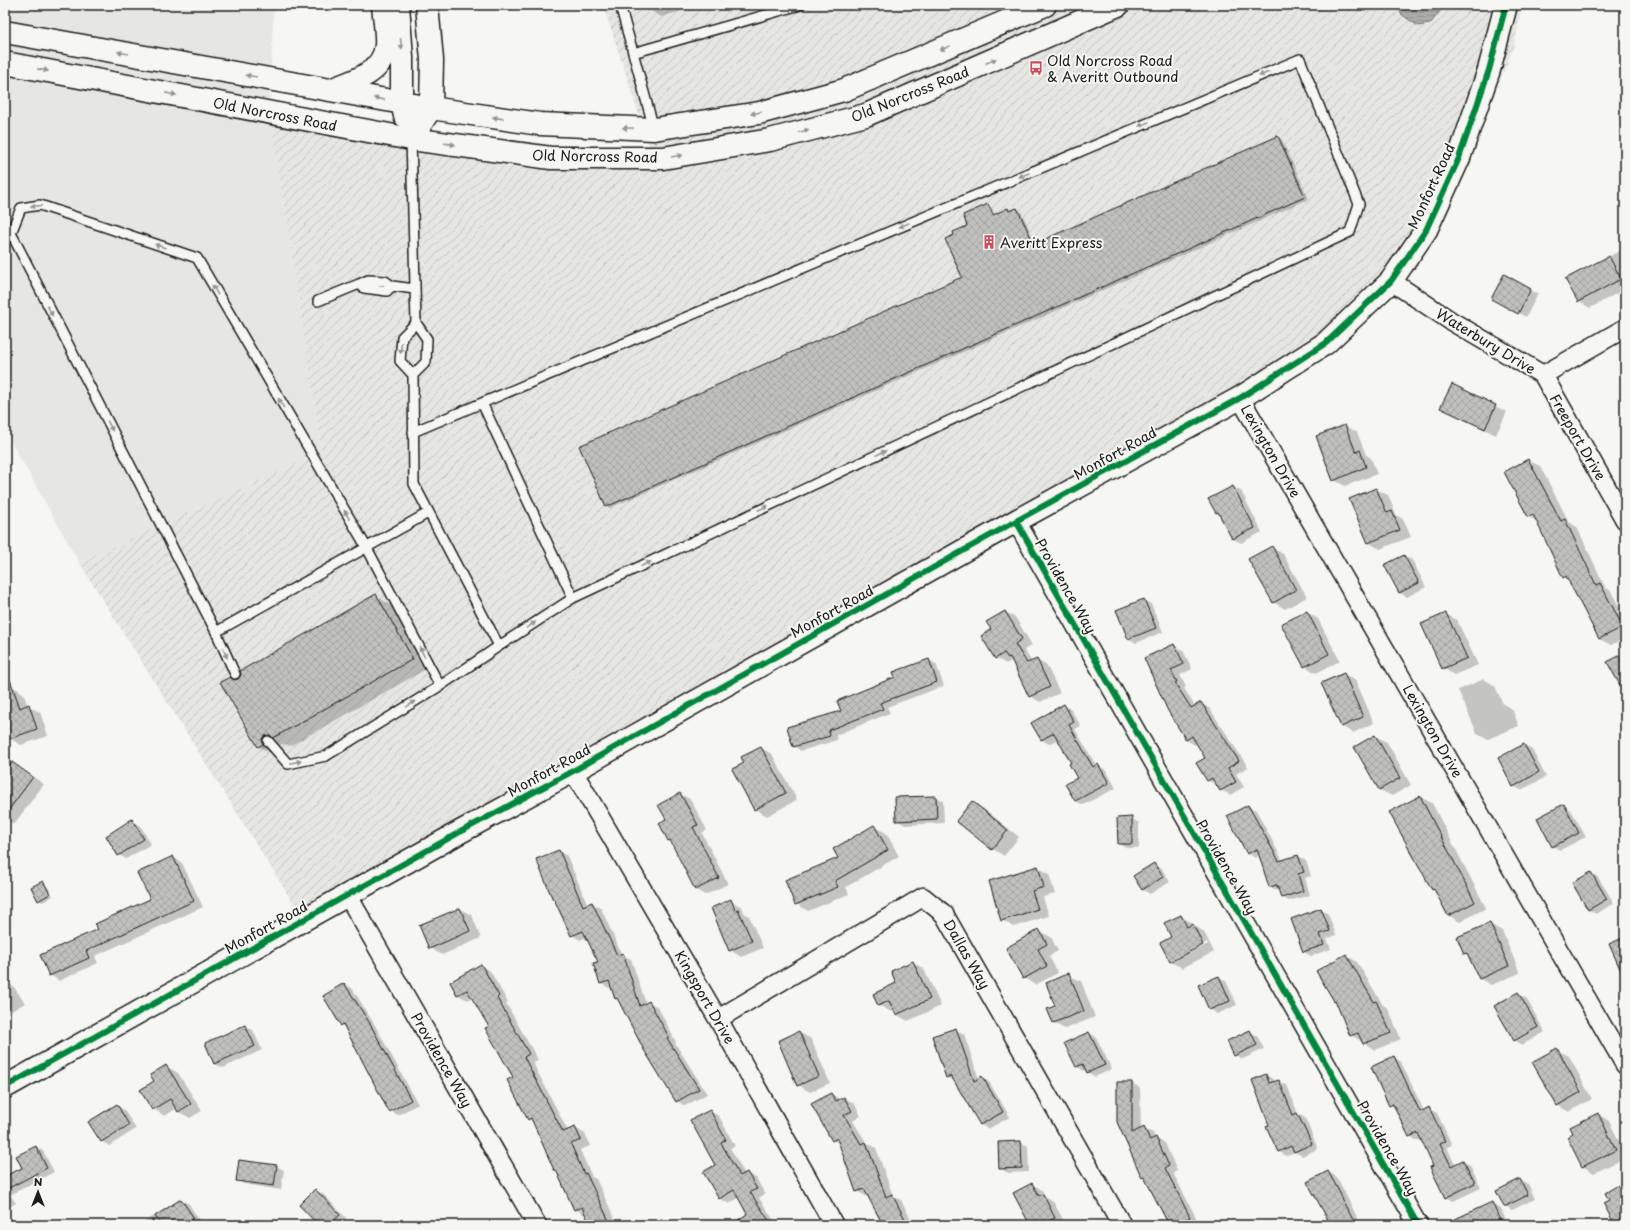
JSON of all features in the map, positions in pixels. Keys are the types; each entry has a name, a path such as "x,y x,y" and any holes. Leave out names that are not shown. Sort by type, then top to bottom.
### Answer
{"main road":[{"path":"330,90 360,78 374,69 382,57 386,46 383,5"},
{"path":"398,5 402,57 402,103 411,139"},
{"path":"411,139 431,108 432,60 427,5"},
{"name":"Old Norcross Road","path":"5,32 431,108 540,124 654,129 759,113 844,90 1045,5"},
{"name":"Old Norcross Road","path":"5,63 411,139 551,158 663,158 770,140 866,115 1118,5"},
{"name":"Monfort Road","path":"5,1087 1016,521 1240,398 1326,343 1391,281 1426,230 1459,158 1489,70 1506,5"}],"street":[{"name":"Waterbury Drive","path":"1391,281 1451,321 1542,375 1625,328"},
{"name":"Freeport Drive","path":"1542,375 1625,520"},
{"name":"Lexington Drive","path":"1240,398 1625,1065"},
{"name":"Providence Way","path":"1016,521 1418,1225"},
{"name":"Kingsport Drive","path":"573,770 718,1019 834,1225"},
{"name":"Providence Way","path":"348,896 537,1225"},
{"name":"Dallas Way","path":"718,1019 923,897 944,914 1122,1225"}],"lane":[{"path":"620,5 654,129"},
{"path":"633,53 800,5"},
{"path":"268,741 288,764 326,756 440,686 498,646 573,598 1350,232 1359,204 1300,59 413,432"},
{"path":"411,139 416,323 427,339 426,362 413,375"},
{"path":"235,674 216,632 11,233 21,208 40,205 196,258 366,548 440,686"},
{"path":"318,301 368,280 385,281 392,286 415,289"},
{"path":"416,323 402,337 400,360 413,375 414,484 498,646"},
{"path":"482,403 573,598"},
{"path":"216,632 428,513"}],"shaded area":[{"path":"5,5 274,5 269,110 322,452 79,562 5,431"},
{"path":"603,5 1522,5 1514,47 1440,224 1316,348 309,928 79,562 322,452 269,110 531,145 652,154"},
{"path":"1399,5 1442,5 1441,10 1430,24 1418,26 1401,14"}],"building":[{"path":"1278,136 1305,197 606,507 579,446 962,277 945,239 954,235 953,232 967,226 963,215 988,204 993,215 1008,208 1009,211 1017,208 1034,244"},
{"path":"1609,256 1621,279 1578,302 1565,279"},
{"path":"1504,274 1531,289 1518,314 1491,299"},
{"path":"1452,384 1496,405 1485,429 1440,408"},
{"path":"1345,425 1356,452 1360,450 1366,467 1333,481 1316,436"},
{"path":"1528,459 1561,521 1565,519 1596,585 1600,583 1623,627 1599,639 1566,576 1563,578 1533,514 1528,517 1504,472"},
{"path":"1233,486 1255,528 1232,539 1218,512 1216,513 1208,499"},
{"path":"1376,488 1387,513 1392,511 1400,530 1368,543 1349,499"},
{"path":"1272,546 1296,590 1273,603 1248,559"},
{"path":"1404,555 1419,583 1399,593 1384,565"},
{"path":"376,594 413,659 273,738 270,735 264,736 262,739 263,744 258,747 220,682 230,677 234,680 238,679 241,675 240,671"},
{"path":"1144,599 1156,628 1128,639 1116,610"},
{"path":"1005,611 1022,639 1015,644 1027,663 1037,659 1050,687 1029,697 1010,657 1008,658 1004,653 995,659 981,636 991,629 986,622"},
{"path":"1307,611 1329,654 1304,667 1281,624"},
{"path":"1446,613 1467,658 1442,669 1421,624"},
{"path":"1174,644 1184,664 1171,670 1177,682 1175,683 1191,708 1201,702 1239,761 1228,768 1236,782 1220,791 1212,778 1207,781 1196,763 1205,758 1192,736 1186,740 1168,711 1144,658"},
{"path":"1625,653 1625,694 1607,662"},
{"path":"929,659 937,682 880,703 883,709 829,730 830,736 793,747 787,727 841,711 837,701 895,677 893,672"},
{"path":"7,671 20,708 29,704 37,729 9,739 5,728 5,672"},
{"path":"1344,673 1363,717 1341,727 1321,683"},
{"path":"1064,704 1074,722 1069,725 1093,767 1098,764 1109,783 1075,801 1065,784 1077,778 1069,764 1071,763 1054,733 1041,740 1031,723"},
{"path":"1375,735 1400,778 1379,790 1354,747"},
{"path":"1524,744 1539,772 1513,787 1498,758"},
{"path":"761,747 786,793 754,810 732,769 744,763 741,757"},
{"path":"12,762 33,777 5,815 5,772"},
{"path":"680,793 698,825 693,827 719,878 695,890 670,840 668,841 659,823 666,819 658,805"},
{"path":"936,796 937,819 896,821 895,797"},
{"path":"1420,796 1475,902 1448,916 1389,812"},
{"path":"972,801 1008,830 992,850 956,821"},
{"path":"1564,804 1579,833 1552,847 1537,818"},
{"path":"1248,805 1279,861 1298,855 1304,872 1298,874 1303,891 1281,898 1277,885 1269,887 1257,849 1247,854 1227,816"},
{"path":"1132,817 1132,844 1118,844 1117,818"},
{"path":"132,819 144,839 118,856 106,836"},
{"path":"874,825 888,850 835,881 838,887 795,905 785,880 838,858 833,849"},
{"path":"559,850 583,906 592,902 617,955 623,953 640,1006 649,1001 669,1037 667,1038 699,1089 676,1102 644,1050 617,998 615,999 609,981 600,984 593,963 598,962 583,931 571,936 554,899 553,900 536,859"},
{"path":"173,856 194,901 86,951 89,958 49,976 40,955 98,929 95,924 150,899 137,873"},
{"path":"1154,863 1163,877 1142,890 1133,876"},
{"path":"1038,866 1044,887 1032,891 1038,909 1001,921 989,881"},
{"path":"1591,872 1607,899 1588,910 1572,883"},
{"path":"43,881 50,894 38,901 31,887"},
{"path":"731,899 735,910 738,909 752,941 729,951 711,908"},
{"path":"460,908 470,931 429,949 419,925"},
{"path":"1321,908 1330,931 1320,934 1324,945 1303,952 1291,919"},
{"path":"1181,915 1187,927 1193,924 1203,945 1170,962 1160,943 1171,937 1164,923"},
{"path":"1490,923 1509,966 1479,979 1467,953 1464,954 1457,937"},
{"path":"1039,929 1047,944 1038,949 1047,966 1023,979 1006,948"},
{"path":"1625,937 1625,980 1609,944"},
{"path":"1346,954 1374,1002 1376,1001 1391,1033 1363,1044 1358,1033 1350,1036 1335,1000 1334,1001 1316,971"},
{"path":"913,961 930,999 896,1015 889,1001 878,1006 873,994 896,983 891,971"},
{"path":"481,964 499,996 497,998 529,1054 524,1057 563,1132 575,1127 581,1140 571,1144 584,1174 586,1173 611,1225 590,1225 582,1207 574,1210 531,1118 528,1120 507,1080 513,1077 485,1028 489,1027 467,990 457,995 450,982"},
{"path":"1069,973 1084,1011 1053,1023 1047,1009 1055,1006 1046,983"},
{"path":"1219,976 1230,1001 1209,1010 1198,985"},
{"path":"344,983 369,1022 411,1100 389,1112 343,1024 341,1026 323,996"},
{"path":"1518,992 1538,1027 1514,1041 1494,1006"},
{"path":"245,1025 255,1046 214,1064 205,1043"},
{"path":"956,1028 974,1081 982,1076 1003,1112 980,1125 951,1076 946,1078 932,1036"},
{"path":"1250,1030 1257,1045 1234,1056 1227,1041"},
{"path":"799,1031 819,1076 797,1086 778,1041"},
{"path":"1089,1032 1105,1065 1087,1073 1083,1064 1076,1067 1064,1043"},
{"path":"1557,1048 1581,1092 1557,1106 1532,1062"},
{"path":"1394,1056 1420,1112 1429,1107 1445,1141 1440,1143 1451,1166 1463,1160 1475,1183 1445,1198 1430,1167 1433,1166 1418,1133 1409,1137 1393,1104 1389,1106 1371,1067"},
{"path":"166,1065 191,1104 178,1112 170,1099 152,1110 140,1090 154,1081 150,1075"},
{"path":"1266,1074 1269,1083 1279,1080 1293,1115 1297,1113 1312,1144 1294,1152 1291,1146 1278,1152 1266,1126 1269,1125 1252,1080"},
{"path":"1117,1082 1132,1082 1132,1133 1144,1127 1150,1140 1156,1137 1169,1166 1165,1168 1190,1217 1175,1225 1169,1225 1144,1177 1142,1178 1117,1122"},
{"path":"831,1093 836,1101 844,1097 852,1111 844,1115 861,1144 866,1142 886,1197 892,1194 908,1225 883,1225 864,1189 856,1192 837,1138 832,1141 811,1104"},
{"path":"117,1104 129,1125 101,1142 88,1122"},
{"path":"710,1110 726,1140 721,1143 740,1176 747,1172 757,1189 750,1192 772,1225 731,1225 747,1214 734,1190 719,1199 703,1172 715,1165 690,1120"},
{"path":"1598,1113 1616,1150 1582,1167 1567,1137 1573,1133 1570,1127"},
{"path":"1021,1141 1022,1168 999,1169 998,1142"},
{"path":"36,1146 47,1168 5,1190 5,1176 22,1168 16,1156"},
{"path":"239,1160 277,1165 274,1186 236,1181"},
{"path":"1328,1171 1356,1225 1331,1225 1307,1182"},
{"path":"1520,1179 1528,1195 1504,1207 1496,1191"},
{"path":"1625,1181 1625,1225 1615,1225 1603,1203 1609,1200 1605,1193"},
{"path":"1032,1183 1039,1196 1043,1194 1055,1218 1042,1225 1030,1225 1013,1193"},
{"path":"315,1189 340,1215 329,1225 318,1225 299,1205"},
{"path":"181,1199 194,1218 183,1225 161,1225 155,1216"},
{"path":"1492,1202 1502,1225 1442,1225"}],"cycle path":[{"path":"5,1087 460,832 573,771 1016,521 1240,398 1326,343 1391,281 1426,230 1459,158 1489,70 1506,5"},
{"path":"1016,521 1418,1225"}],"place":[{"name":"Old Norcross Road & Averitt Outbound","path":"1036,68"},
{"name":"Averitt Express","path":"989,242"}]}
